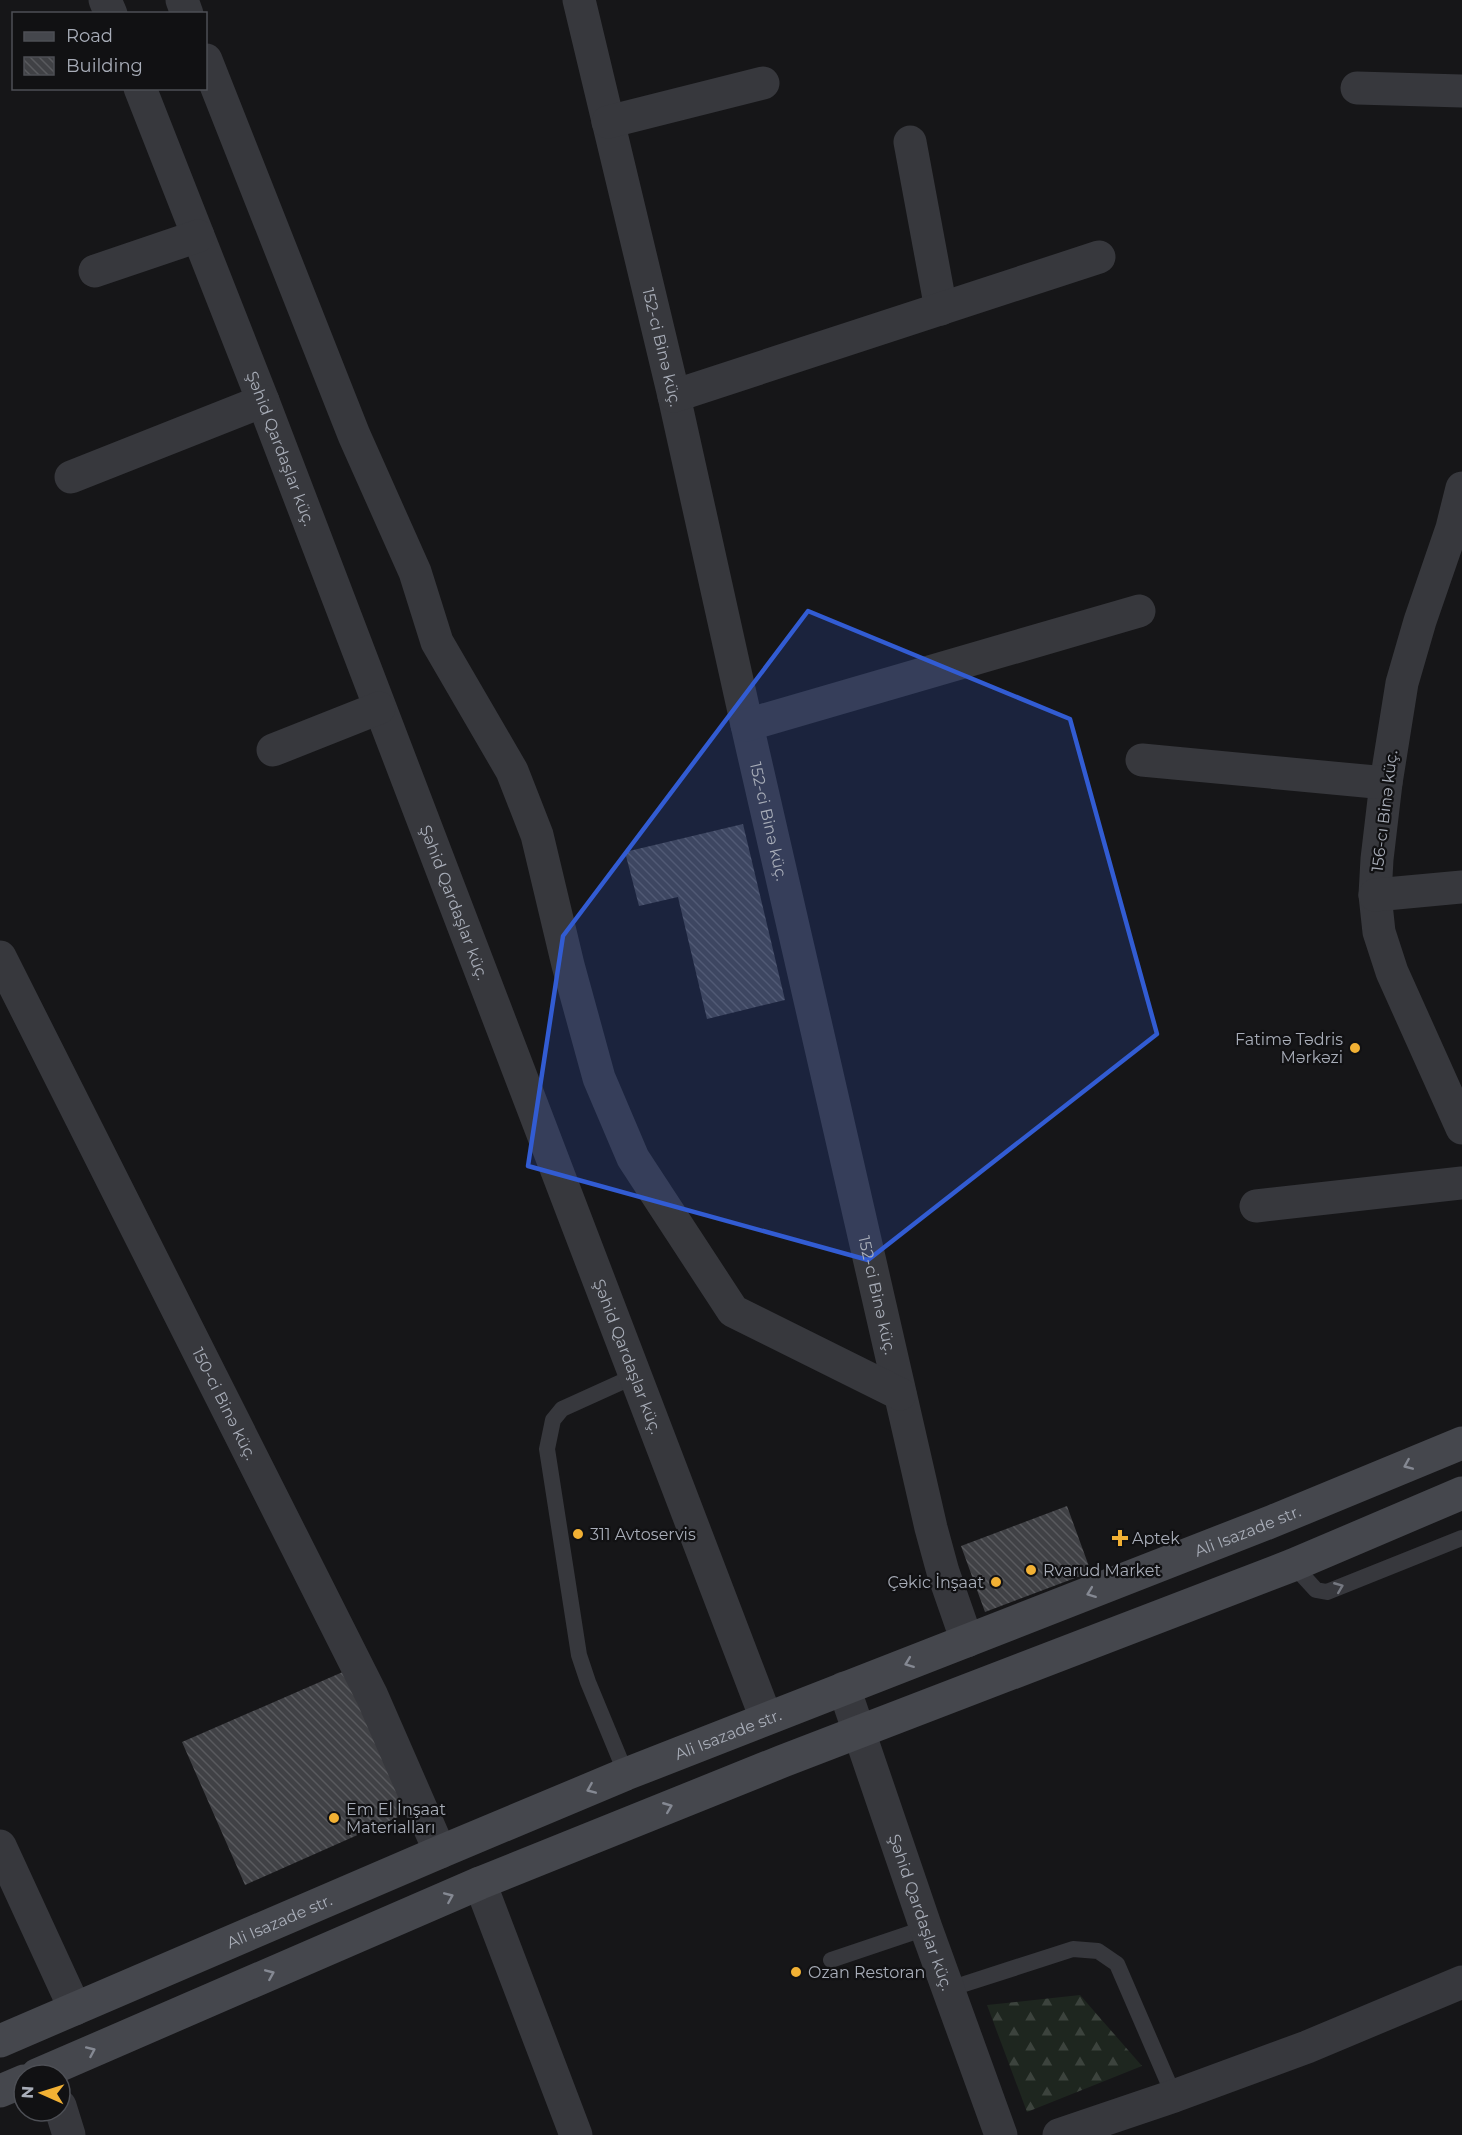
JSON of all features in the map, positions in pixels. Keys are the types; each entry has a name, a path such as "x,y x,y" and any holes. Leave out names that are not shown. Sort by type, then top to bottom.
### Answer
{"main road":[{"name":"Ali Isazade str.","path":"0,2041 626,1774 1273,1521 1462,1443"},
{"path":"68,2063 480,1883 783,1761 1293,1565 1462,1493"},
{"path":"766,1718 783,1761"}],"street":[{"name":"152-ci Binə küç.","path":"579,0 674,396 931,1528 943,1572 967,1641"},
{"path":"207,63 350,424 415,572 437,642 512,771 537,835 568,965 599,1078 633,1158 733,1311 900,1394"},
{"path":"608,122 763,83"},
{"path":"1357,88 1462,91"},
{"name":"Şəhid Qardaşlar küç.","path":"141,90 263,401 637,1375 766,1718"},
{"path":"910,142 941,309"},
{"path":"96,270 198,236"},
{"path":"674,396 1099,257"},
{"path":"71,477 263,401"},
{"name":"156-cı Binə küç.","path":"1462,488 1452,528 1420,621 1402,683 1386,783 1375,895 1379,932 1392,972 1462,1128"},
{"path":"747,725 1139,610"},
{"path":"273,750 379,708"},
{"path":"1142,760 1386,783"},
{"path":"1375,895 1462,887"},
{"name":"150-ci Binə küç.","path":"0,957 372,1696 440,1852"},
{"path":"1256,1206 1462,1183"},
{"name":"Şəhid Qardaşlar küç.","path":"844,1688 926,1928 1001,2135"},
{"path":"0,1846 75,2009"},
{"path":"480,1883 576,2135"},
{"path":"1059,2135 1174,2096 1308,2046 1462,1982"}],"lane":[{"path":"626,1774 579,1655 548,1449 553,1420 562,1409 637,1375"},
{"path":"1293,1565 1316,1590 1327,1592 1462,1538"},
{"path":"831,1960 926,1928"},
{"path":"949,1989 1073,1949 1098,1951 1117,1964 1174,2096"}],"highlighted area":[{"path":"808,611 1070,719 1157,1034 868,1260 528,1166 563,936"}],"green space":[{"path":"1080,1995 1142,2066 1027,2112 987,2005"}],"building":[{"path":"743,824 785,1000 707,1019 678,897 639,906 625,852"},
{"path":"1067,1506 1091,1572 985,1612 961,1546"},
{"path":"345,1671 407,1813 245,1885 182,1742"}],"place":[{"name":"Fatimə Tədris Mərkəzi","path":"1355,1048"},
{"name":"311 Avtoservis","path":"578,1534"},
{"name":"Aptek","path":"1120,1538"},
{"name":"Rvarud Market","path":"1031,1570"},
{"name":"Çəkic İnşaat","path":"996,1582"},
{"name":"Em El İnşaat Materialları","path":"334,1818"},
{"name":"Ozan Restoran","path":"796,1972"}]}
